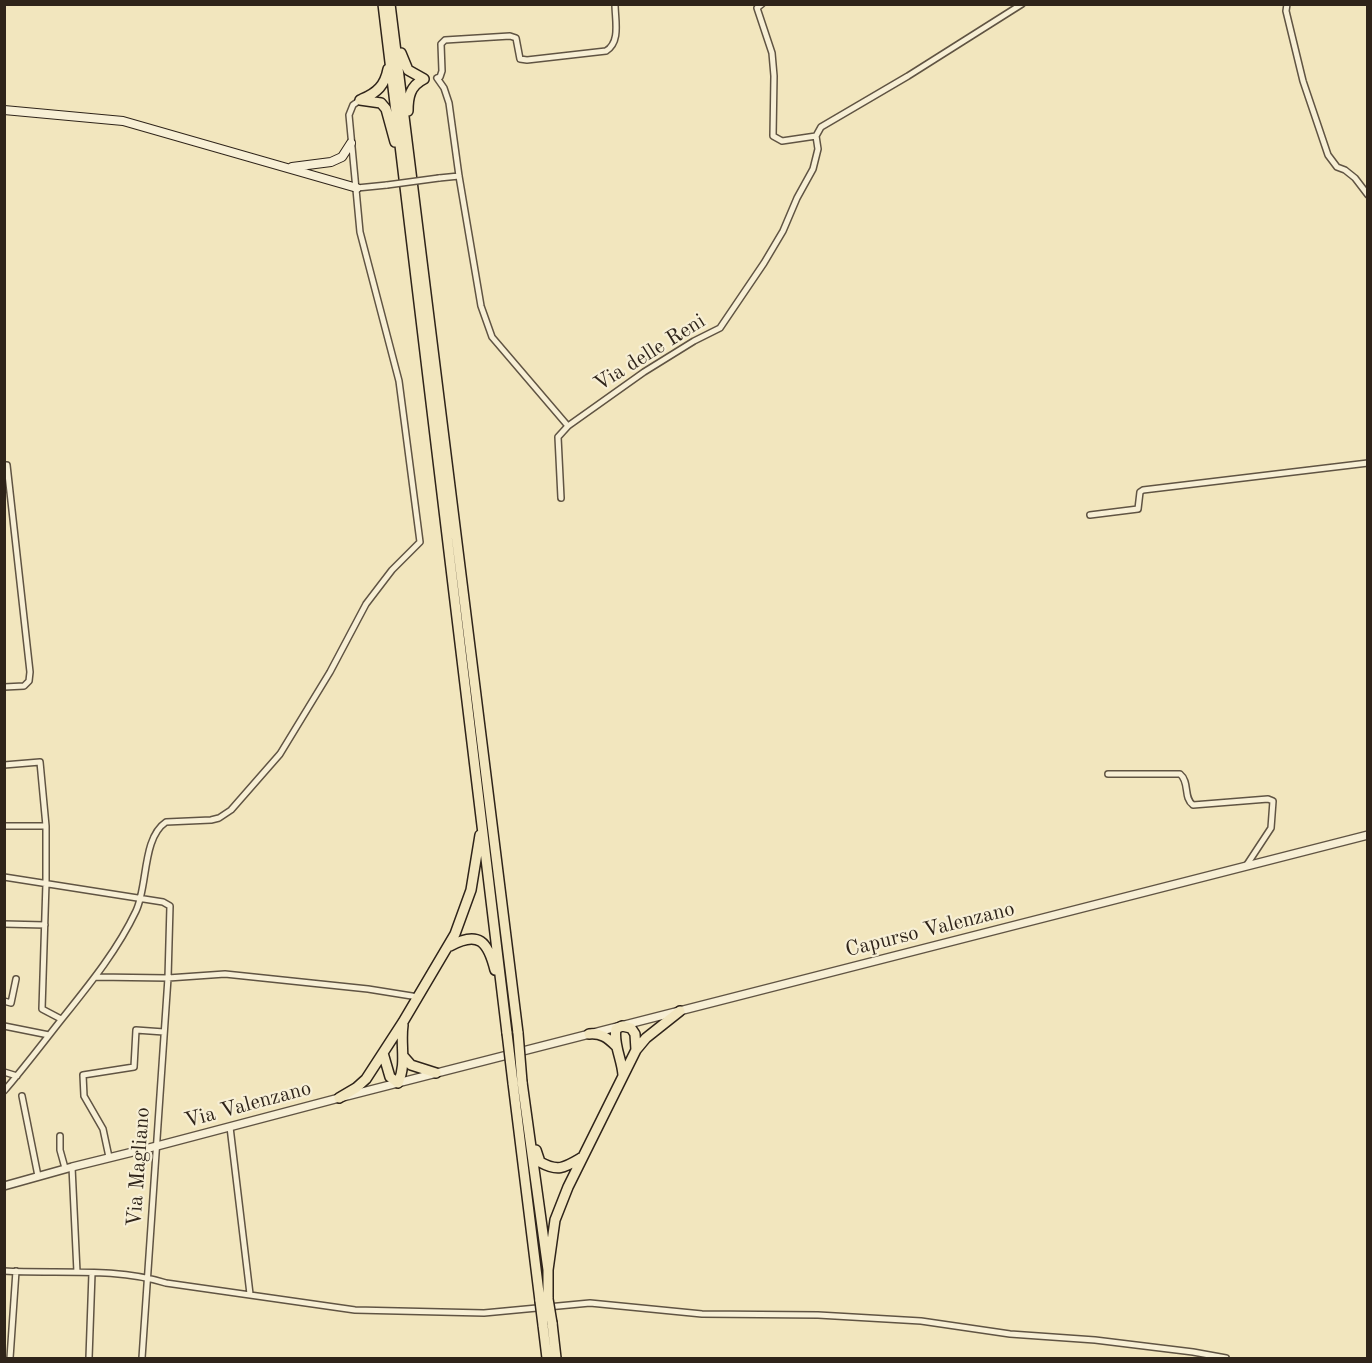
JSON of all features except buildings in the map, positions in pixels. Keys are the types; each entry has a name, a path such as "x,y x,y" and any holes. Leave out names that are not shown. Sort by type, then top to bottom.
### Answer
{"highway":[{"path":"383,4 507,1033 518,1082 547,1324 547,1359"},
{"path":"390,4 518,1033 518,1082 528,1102 540,1162 551,1167 562,1168 581,1158"},
{"path":"394,36 408,70 424,79 416,84 410,93 408,110 410,130 406,137"},
{"path":"360,100 372,95 381,87 387,76 389,59"},
{"path":"360,100 381,103 386,109 390,129 400,154"},
{"path":"339,1098 366,1079 448,948 462,918 471,890 482,824"},
{"path":"448,948 461,940 471,938 481,940 487,946 505,1010"},
{"path":"544,1300 555,1220 581,1158 636,1050 646,1038 680,1011"},
{"path":"383,1053 390,1077 398,1083 402,1075 404,1057 401,1046 403,1022"},
{"path":"623,1077 620,1054 614,1038 616,1029 622,1026 631,1028 635,1034 636,1050"},
{"path":"588,1035 599,1034 608,1038 616,1046"},
{"path":"404,1057 411,1065 436,1073"},
{"path":"524,1092 548,1270"},
{"path":"547,1324 556,1359"}],"main road":[{"path":"4,110 123,121 357,188"},
{"path":"288,168 331,162 342,157 351,143"}],"street":[{"path":"424,79 440,77 442,71 441,44 446,40 510,36 516,38 520,59 527,60 606,51 613,47 616,41 615,4"},
{"path":"762,4 758,8 772,53 773,136 782,141 816,136 821,127 1003,18 1022,4"},
{"path":"1287,4 1286,11 1303,81 1328,155 1337,167 1355,178 1368,195"},
{"path":"437,78 444,88 449,104 481,306 492,337 568,426 558,436 561,498"},
{"path":"4,1091 95,977 118,944 140,899 151,845 159,827 166,822 212,820 231,810 280,754 330,672 366,604 392,570 420,543 399,381 360,232 349,115 353,105 360,100"},
{"name":"Via delle Reni","path":"568,426 644,372 720,328 783,231 813,169 818,149 816,136"},
{"path":"357,188 459,176"},
{"path":"1090,515 1138,509 1140,492 1143,489 1368,463"},
{"path":"4,687 24,686 29,681 30,672 6,465"},
{"path":"4,515 12,515"},
{"path":"4,765 40,762 46,826 42,1009 62,1019"},
{"path":"1108,774 1180,774 1185,778 1188,801 1193,805 1268,799 1273,801 1271,828 1246,866"},
{"path":"4,826 46,826"},
{"name":"Capurso Valenzano","path":"500,1057 1368,835"},
{"path":"4,877 140,899"},
{"name":"Via Magliano","path":"140,899 170,906 168,978 142,1359"},
{"path":"4,924 45,925"},
{"path":"95,977 168,978 225,974 368,989 418,997"},
{"path":"4,1001 11,1003 16,979"},
{"path":"4,1026 49,1035"},
{"path":"109,1157 103,1129 84,1096 83,1075 134,1067 136,1030 164,1032"},
{"name":"Via Valenzano","path":"4,1186 500,1057"},
{"path":"4,1072 17,1076"},
{"path":"22,1096 38,1176"},
{"path":"230,1127 250,1294"},
{"path":"60,1136 60,1150 68,1168 77,1272"},
{"path":"4,1271 77,1272 148,1277 166,1282 355,1310 484,1313 590,1303 702,1314 818,1315 921,1321 1010,1334 1182,1350 1226,1359"},
{"path":"10,1359 16,1271"},
{"path":"88,1359 92,1273"}]}
